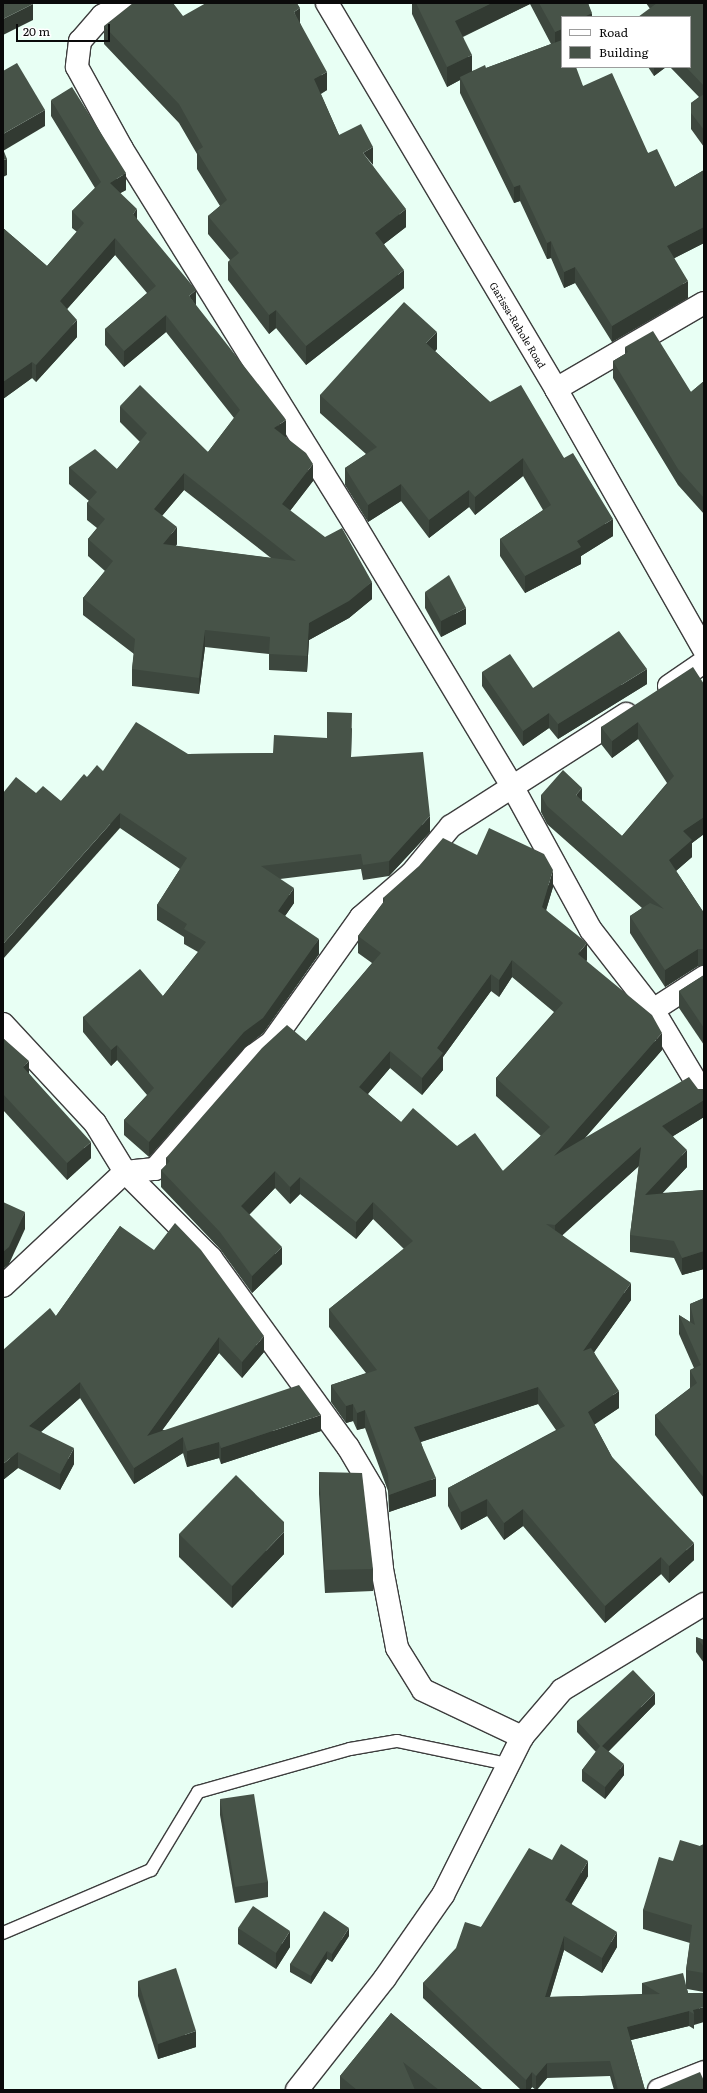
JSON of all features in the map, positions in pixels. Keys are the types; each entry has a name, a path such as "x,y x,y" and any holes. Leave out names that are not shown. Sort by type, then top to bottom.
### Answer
{"street":[{"path":"125,3 102,16 80,41 77,67 122,148 350,516 512,786 590,930 653,1010 704,1094"},
{"name":"Garissa-Rahole Road","path":"327,3 556,389 704,649"},
{"path":"556,389 704,302"},
{"path":"3,1286 125,1172 155,1169 253,1056 272,1042 361,917 411,874 451,826 704,662"},
{"path":"653,1010 704,977"},
{"path":"3,1024 95,1123 125,1172 211,1258 348,1447 374,1491 382,1569 397,1648 423,1690 522,1737"},
{"path":"297,2090 385,1978 443,1895 507,1764 522,1737 562,1690 704,1604"},
{"path":"659,2090 704,2072"}],"lane":[{"path":"3,1933 151,1870 198,1792 350,1749 397,1741 507,1764"}],"building":[{"path":"3,3 33,3 33,4 3,19"},
{"path":"133,3 173,3 183,16 206,3 297,3 300,8 294,12 327,72 314,79 339,135 361,124 373,147 363,153 406,209 375,233 404,270 306,346 276,310 269,315 228,262 239,253 208,216 227,200 197,151 203,147 179,104 104,26"},
{"path":"416,3 492,3 455,21 472,55 447,67"},
{"path":"539,3 588,3 592,13 586,16 561,16 561,29 555,32"},
{"path":"657,3 704,3 704,86 687,68 691,68 691,16 639,16"},
{"path":"561,40 561,68 576,68 583,86 612,73 648,153 657,149 675,187 704,170 704,227 667,246 688,281 612,326 575,267 564,272 551,241 547,243 520,185 514,187 460,77 485,65 486,68"},
{"path":"17,63 45,110 3,134 3,71"},
{"path":"72,87 126,173 110,183 137,209 133,214 196,290 189,296 284,417 286,420 274,428 306,453 313,464 282,504 325,537 342,528 372,582 349,601 309,623 307,656 269,654 270,637 205,630 199,678 132,669 135,639 83,598 113,561 88,539 105,519 87,503 97,492 69,467 95,449 117,469 147,433 120,406 140,385 208,452 240,410 166,315 124,351 105,329 156,286 115,238 60,301 77,320 36,365 32,362 3,382 3,228 47,266 84,223 72,211 101,182 51,100","holes":["184,473 296,561 163,544 177,527 154,509"]},
{"path":"704,94 704,130 691,113 691,103"},
{"path":"3,149 7,159 3,160"},
{"path":"404,302 437,332 426,343 490,402 521,385 564,458 573,453 613,519 577,541 581,547 525,576 500,539 551,505 523,458 475,497 469,490 429,520 401,484 368,505 345,468 377,447 320,395"},
{"path":"653,331 691,392 704,381 704,498 678,469 613,361 628,352 625,347"},
{"path":"449,575 466,608 441,621 425,592"},
{"path":"619,631 647,669 558,724 549,713 523,731 482,672 510,654 533,688"},
{"path":"693,667 704,684 704,817 683,831 692,840 669,860 704,913 704,949 698,949 665,970 630,916 650,903 664,909 547,806 541,795 563,770 582,788 576,795 622,836 674,776 638,722 612,741 601,727"},
{"path":"327,712 352,713 351,757 423,752 430,816 389,861 363,865 361,854 261,866 294,888 278,911 319,939 263,1018 244,1032 149,1142 124,1120 154,1088 117,1045 111,1050 83,1017 140,969 163,996 206,942 184,929 187,924 157,905 187,858 120,813 3,944 3,793 16,777 36,793 43,786 61,801 84,774 87,777 97,765 103,771 136,722 188,754 273,753 274,735 327,738"},
{"path":"489,828 544,854 553,870 542,907 587,943 578,954 652,1015 662,1033 554,1156 689,1077 698,1089 704,1089 704,1100 662,1126 687,1150 645,1195 704,1190 704,1251 682,1258 674,1241 630,1235 641,1147 555,1225 546,1224 631,1283 583,1351 591,1348 619,1391 588,1412 612,1457 694,1543 669,1566 661,1557 605,1606 523,1509 504,1523 487,1499 461,1512 448,1488 565,1426 538,1387 414,1427 436,1478 389,1495 388,1474 365,1410 357,1413 353,1404 346,1406 331,1385 377,1370 329,1309 413,1241 373,1202 356,1222 300,1177 290,1187 275,1171 241,1206 282,1247 252,1276 220,1232 161,1170 170,1161 166,1158 262,1048 287,1025 306,1041 381,953 358,936 385,900 383,898 419,866 443,838 477,855","holes":["512,960 563,1003 496,1078 550,1127 503,1171 475,1133 457,1146 413,1108 401,1122 359,1087 390,1051 422,1078 443,1053 437,1048 491,974 499,980"]},
{"path":"704,975 704,1028 679,991"},
{"path":"3,1038 29,1061 23,1067 91,1142 67,1163 3,1094"},
{"path":"3,1202 25,1212 9,1247 3,1252"},
{"path":"175,1223 201,1250 264,1336 242,1362 219,1337 147,1436 299,1385 321,1415 221,1448 219,1442 187,1451 183,1437 134,1468 80,1382 29,1426 74,1448 60,1474 18,1452 3,1464 3,1350 50,1308 56,1316 120,1226 154,1250"},
{"path":"704,1298 704,1478 655,1415 697,1383 690,1370 701,1365 679,1315 695,1325 690,1304"},
{"path":"319,1472 362,1473 373,1569 325,1570"},
{"path":"236,1475 284,1522 284,1532 232,1586 179,1534"},
{"path":"696,1637 704,1640 704,1647"},
{"path":"633,1670 655,1693 602,1746 624,1764 605,1787 582,1770 600,1746 577,1721"},
{"path":"254,1794 268,1882 235,1887 220,1799"},
{"path":"680,1840 700,1846 704,1844 704,1973 686,1970 692,1925 643,1910 659,1857 673,1861"},
{"path":"561,1844 588,1861 565,1900 617,1932 602,1958 564,1936 545,1997 660,1994 642,1983 683,1973 688,1993 704,1993 704,2007 693,2010 694,2014 689,2011 627,2027 645,2090 618,2090 610,2061 547,2063 536,2076 532,2072 526,2080 423,1983 456,1948 465,1922 481,1927 529,1848 552,1860"},
{"path":"253,1906 290,1931 276,1953 238,1928"},
{"path":"324,1911 349,1928 332,1954 327,1951 311,1976 290,1964"},
{"path":"176,1968 196,2031 158,2044 138,1981"},
{"path":"391,2013 483,2090 439,2090 403,2062 415,2090 357,2090 340,2076"},
{"path":"700,2072 704,2081 704,2090 657,2090"}]}
